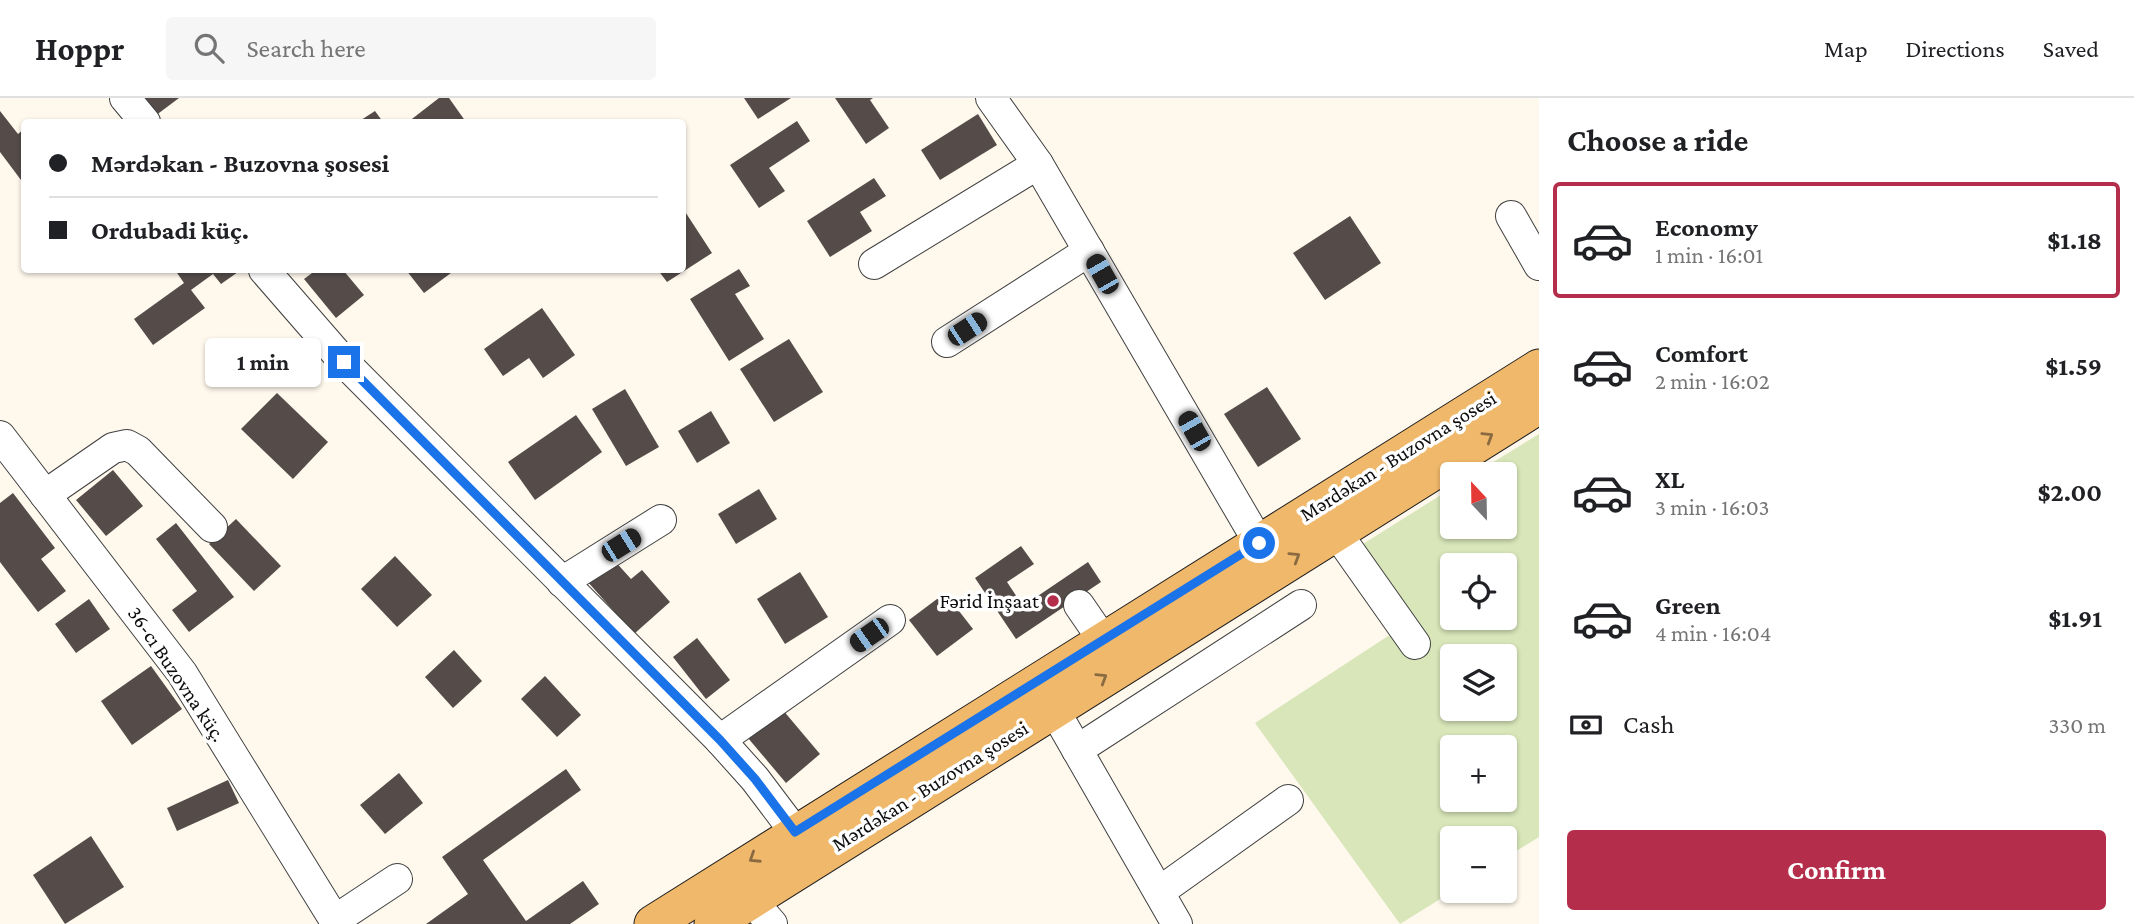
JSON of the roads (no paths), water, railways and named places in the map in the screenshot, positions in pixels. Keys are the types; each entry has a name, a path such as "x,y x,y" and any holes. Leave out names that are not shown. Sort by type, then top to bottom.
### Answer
{"main road":[{"name":"Mərdəkan - Buzovna şosesi","path":"653,924 795,832 1539,368"},
{"name":"Mərdəkan - Buzovna şosesi","path":"713,924 761,912 1053,708 1539,405"}],"street":[{"path":"125,98 142,119"},
{"path":"991,98 1038,164 1259,543"},
{"path":"874,264 1038,164"},
{"path":"1511,216 1539,265"},
{"path":"947,342 1089,251"},
{"path":"267,273 344,362 720,740 755,779 795,832"},
{"name":"36-cı Buzovna küç.","path":"0,436 182,673 336,922"},
{"path":"46,495 113,447 127,444 138,451 212,527"},
{"path":"562,582 661,520"},
{"path":"1336,531 1415,644"},
{"path":"1079,605 1103,640"},
{"path":"1077,750 1301,605"},
{"path":"720,740 890,620"},
{"path":"1053,708 1177,924"},
{"path":"1159,892 1288,800"},
{"path":"336,922 397,879"}],"place":[{"name":"Fərid İnşaat","path":"1053,601"}]}
